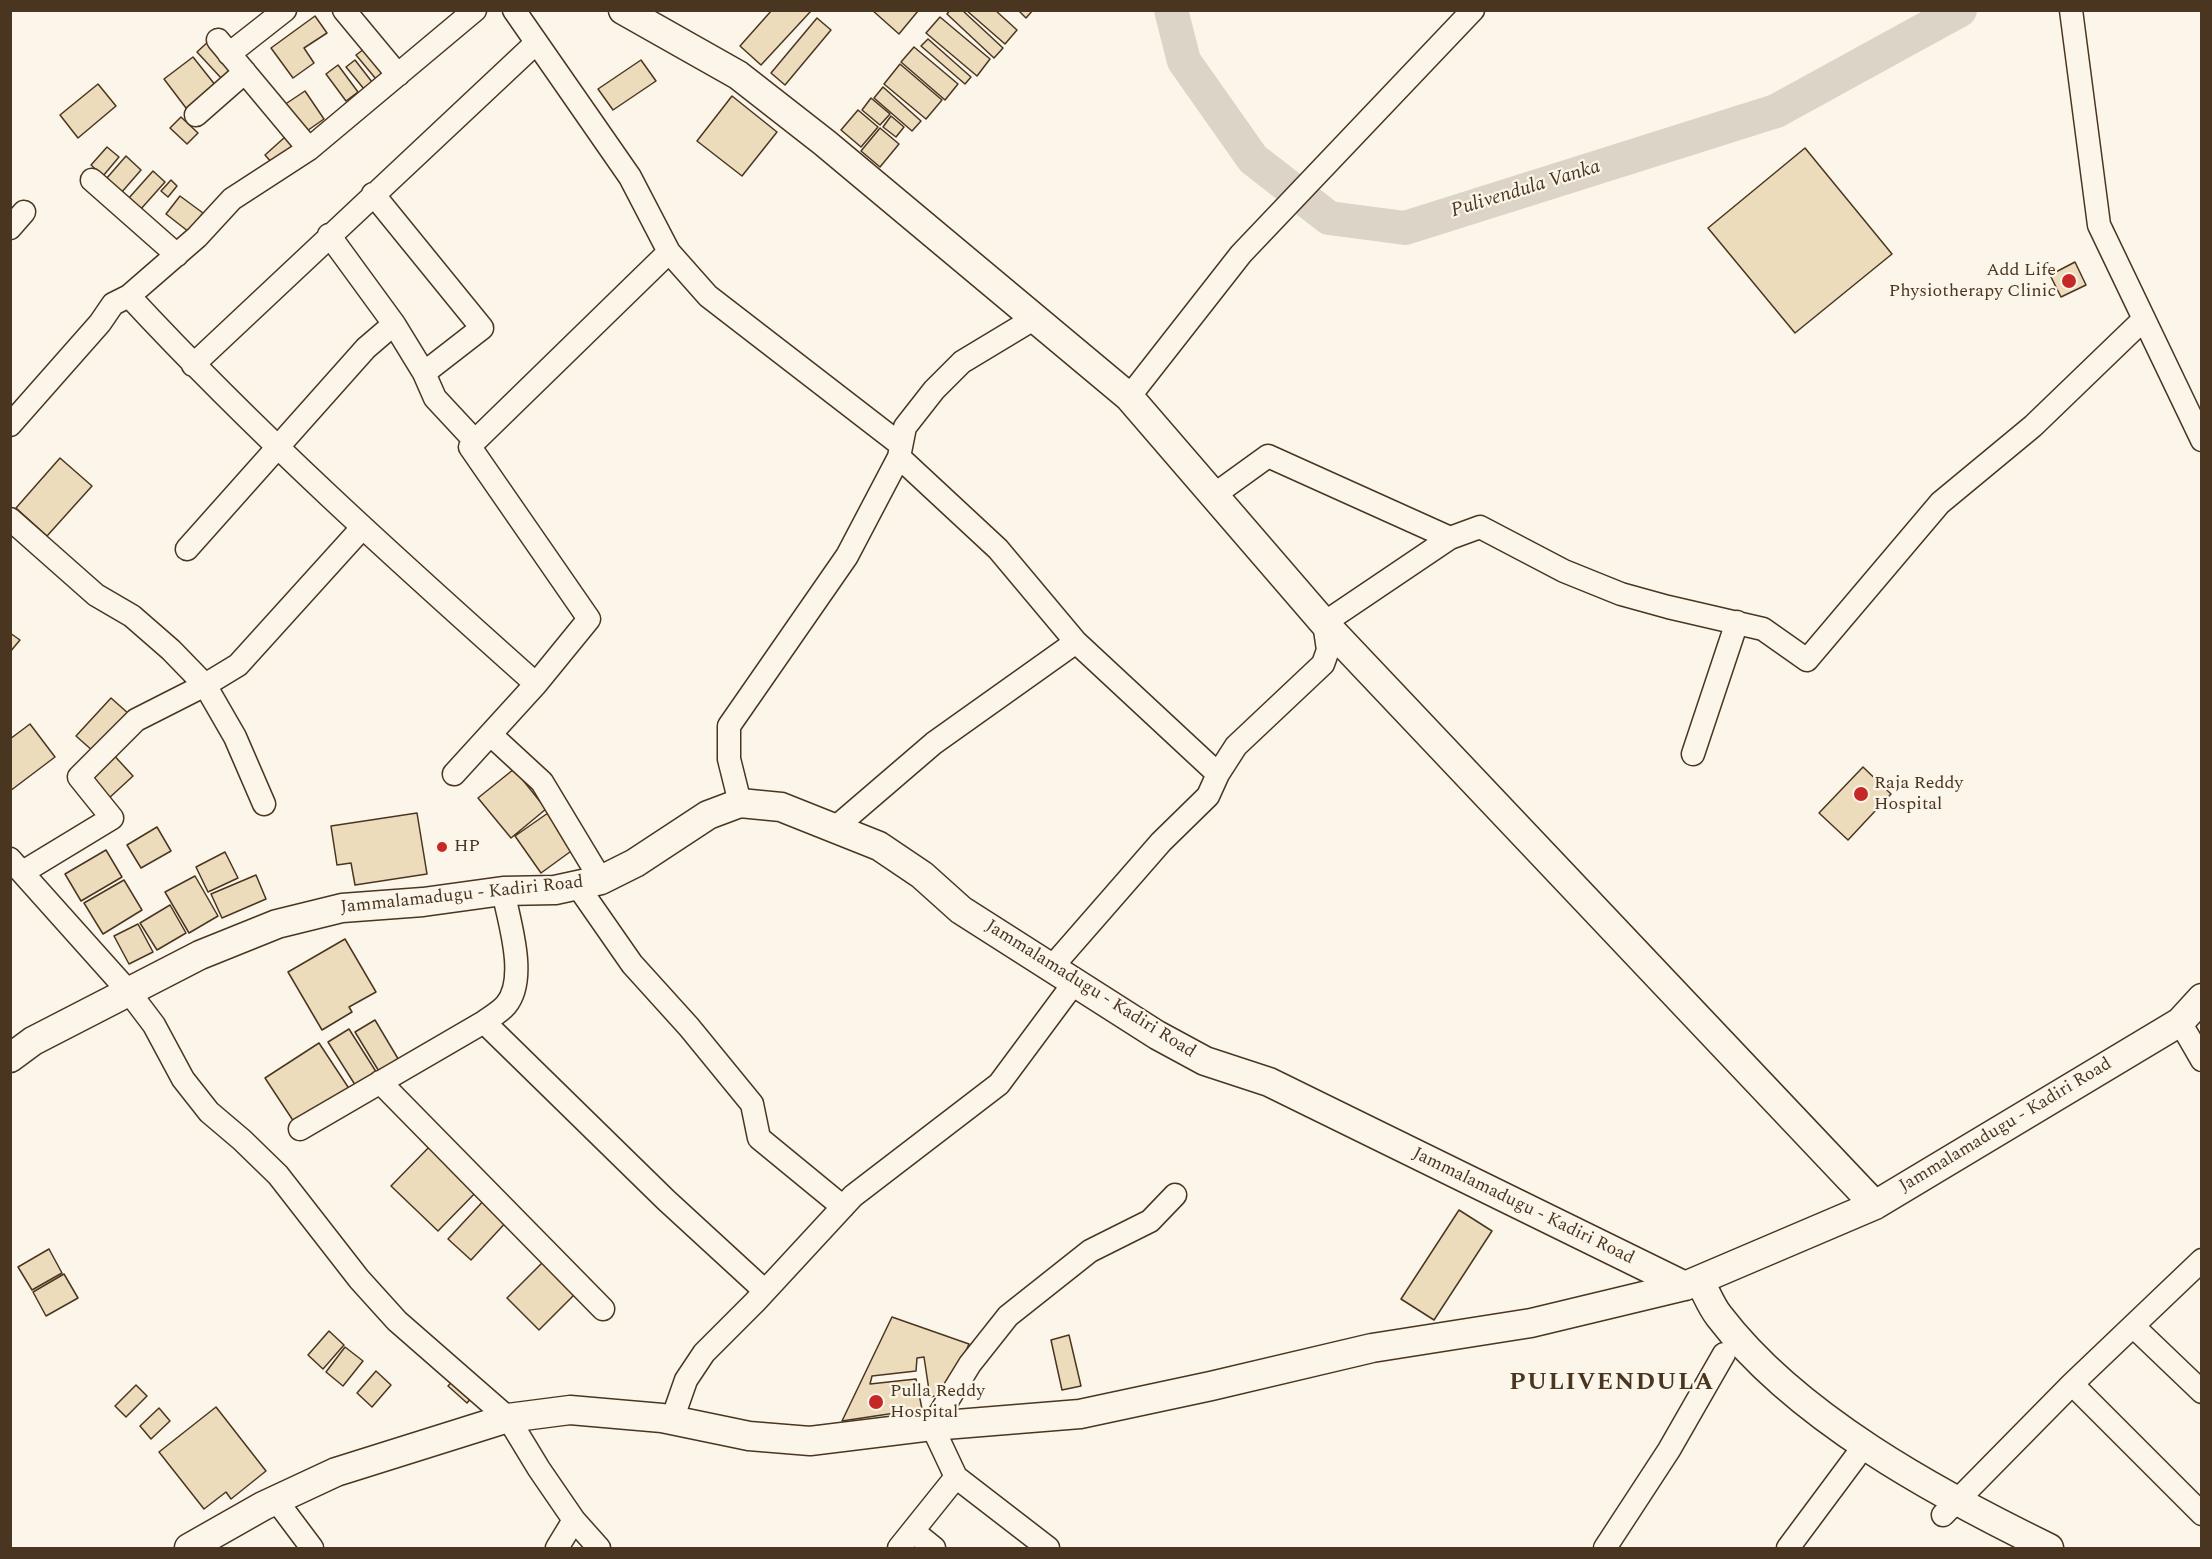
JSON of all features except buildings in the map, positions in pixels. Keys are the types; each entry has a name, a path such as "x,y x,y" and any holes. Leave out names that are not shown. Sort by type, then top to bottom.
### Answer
{"main road":[{"path":"623,10 738,75 825,143 1130,397 1324,623 1875,1205"},
{"name":"Jammalamadugu - Kadiri Road","path":"10,1058 33,1041 200,955 277,924 342,908 423,902 503,891 555,890 589,882 635,862 708,815 740,803 781,807 879,846 922,875 961,910 1157,1035 1206,1061 1269,1082 1692,1283 1875,1205 2180,1022 2202,998"},
{"path":"1692,1283 1724,1354 1790,1410 1855,1458 1950,1508 2049,1548"},
{"path":"189,1548 276,1500 336,1472 508,1418 570,1410 672,1420 749,1436 810,1441 932,1426 1080,1413 1211,1386 1372,1348 1531,1323 1692,1283"},
{"path":"1692,1283 1770,1374 2007,1548"}],"street":[{"path":"285,10 223,47 309,149"},
{"path":"344,10 398,75"},
{"path":"10,425 100,323 113,304 129,296 177,255 232,199 309,149 475,10"},
{"path":"514,10 630,177 669,252 708,296 900,451 998,549 1076,642 1218,774"},
{"path":"1130,397 1241,254 1473,10"},
{"path":"2071,10 2099,225 2202,440"},
{"path":"193,365 329,235 536,44"},
{"path":"196,115 245,72"},
{"path":"92,180 177,255"},
{"path":"373,194 482,328 424,373"},
{"path":"329,235 394,324 424,373 435,398 476,441"},
{"path":"454,774 536,684 589,619 470,447 669,252"},
{"path":"129,296 193,365 278,448 362,528 536,684"},
{"path":"740,803 729,759 729,726 847,556 900,451 905,427 934,390 962,362 1035,318"},
{"path":"672,1420 686,1380 704,1353 853,1196 999,1084 1063,975 1161,842 1208,796 1218,774 1236,746 1323,664 1328,650 1324,623 1449,538 1480,527 1563,571 1621,594 1763,630 1807,660 1940,503 2033,426 2144,319"},
{"path":"187,549 366,348 394,324"},
{"path":"1214,495 1269,456 1449,538"},
{"path":"10,519 96,595 132,616 171,650 205,685 235,738 264,804"},
{"path":"362,528 238,665 205,685 136,720 79,777 112,818 17,866 129,992 154,1025 183,1079 209,1112 243,1140 278,1175 359,1279 398,1321 508,1418 574,1520 599,1548"},
{"path":"1693,754 1737,622"},
{"path":"835,828 934,743 1076,642"},
{"path":"491,735 542,782 589,882 632,964 689,1027 752,1104 759,1138 843,1207"},
{"path":"300,1128 484,1022 507,1005 516,985 517,963 503,891"},
{"path":"484,1022 666,1200 765,1291"},
{"path":"2180,1022 2202,1060"},
{"path":"380,1082 603,1309"},
{"path":"1048,1548 956,1478 932,1426 970,1364 1008,1316 1090,1251 1150,1221 1175,1196"},
{"path":"1950,1508 2072,1384 2200,1264"},
{"path":"2133,1326 2202,1392"},
{"path":"1605,1548 1669,1450 1724,1354"},
{"path":"2072,1384 2202,1514"},
{"path":"1788,1548 1855,1458"},
{"path":"899,1548 956,1478"},
{"path":"276,1500 312,1548"},
{"path":"557,1548 574,1520"},
{"path":"913,1531 934,1548"}],"waterway":[{"name":"Pulivendula Vanka","path":"1171,10 1184,61 1253,159 1329,218 1405,228 1776,111 1960,10"}],"place":[{"name":"Add Life Physiotherapy Clinic","path":"2069,281"},
{"name":"Raja Reddy Hospital","path":"1861,794"},
{"name":"HP","path":"442,847"},
{"name":"Pulla Reddy Hospital","path":"876,1402"}],"district":[{"name":"PULIVENDULA","path":"1612,1384"}]}
